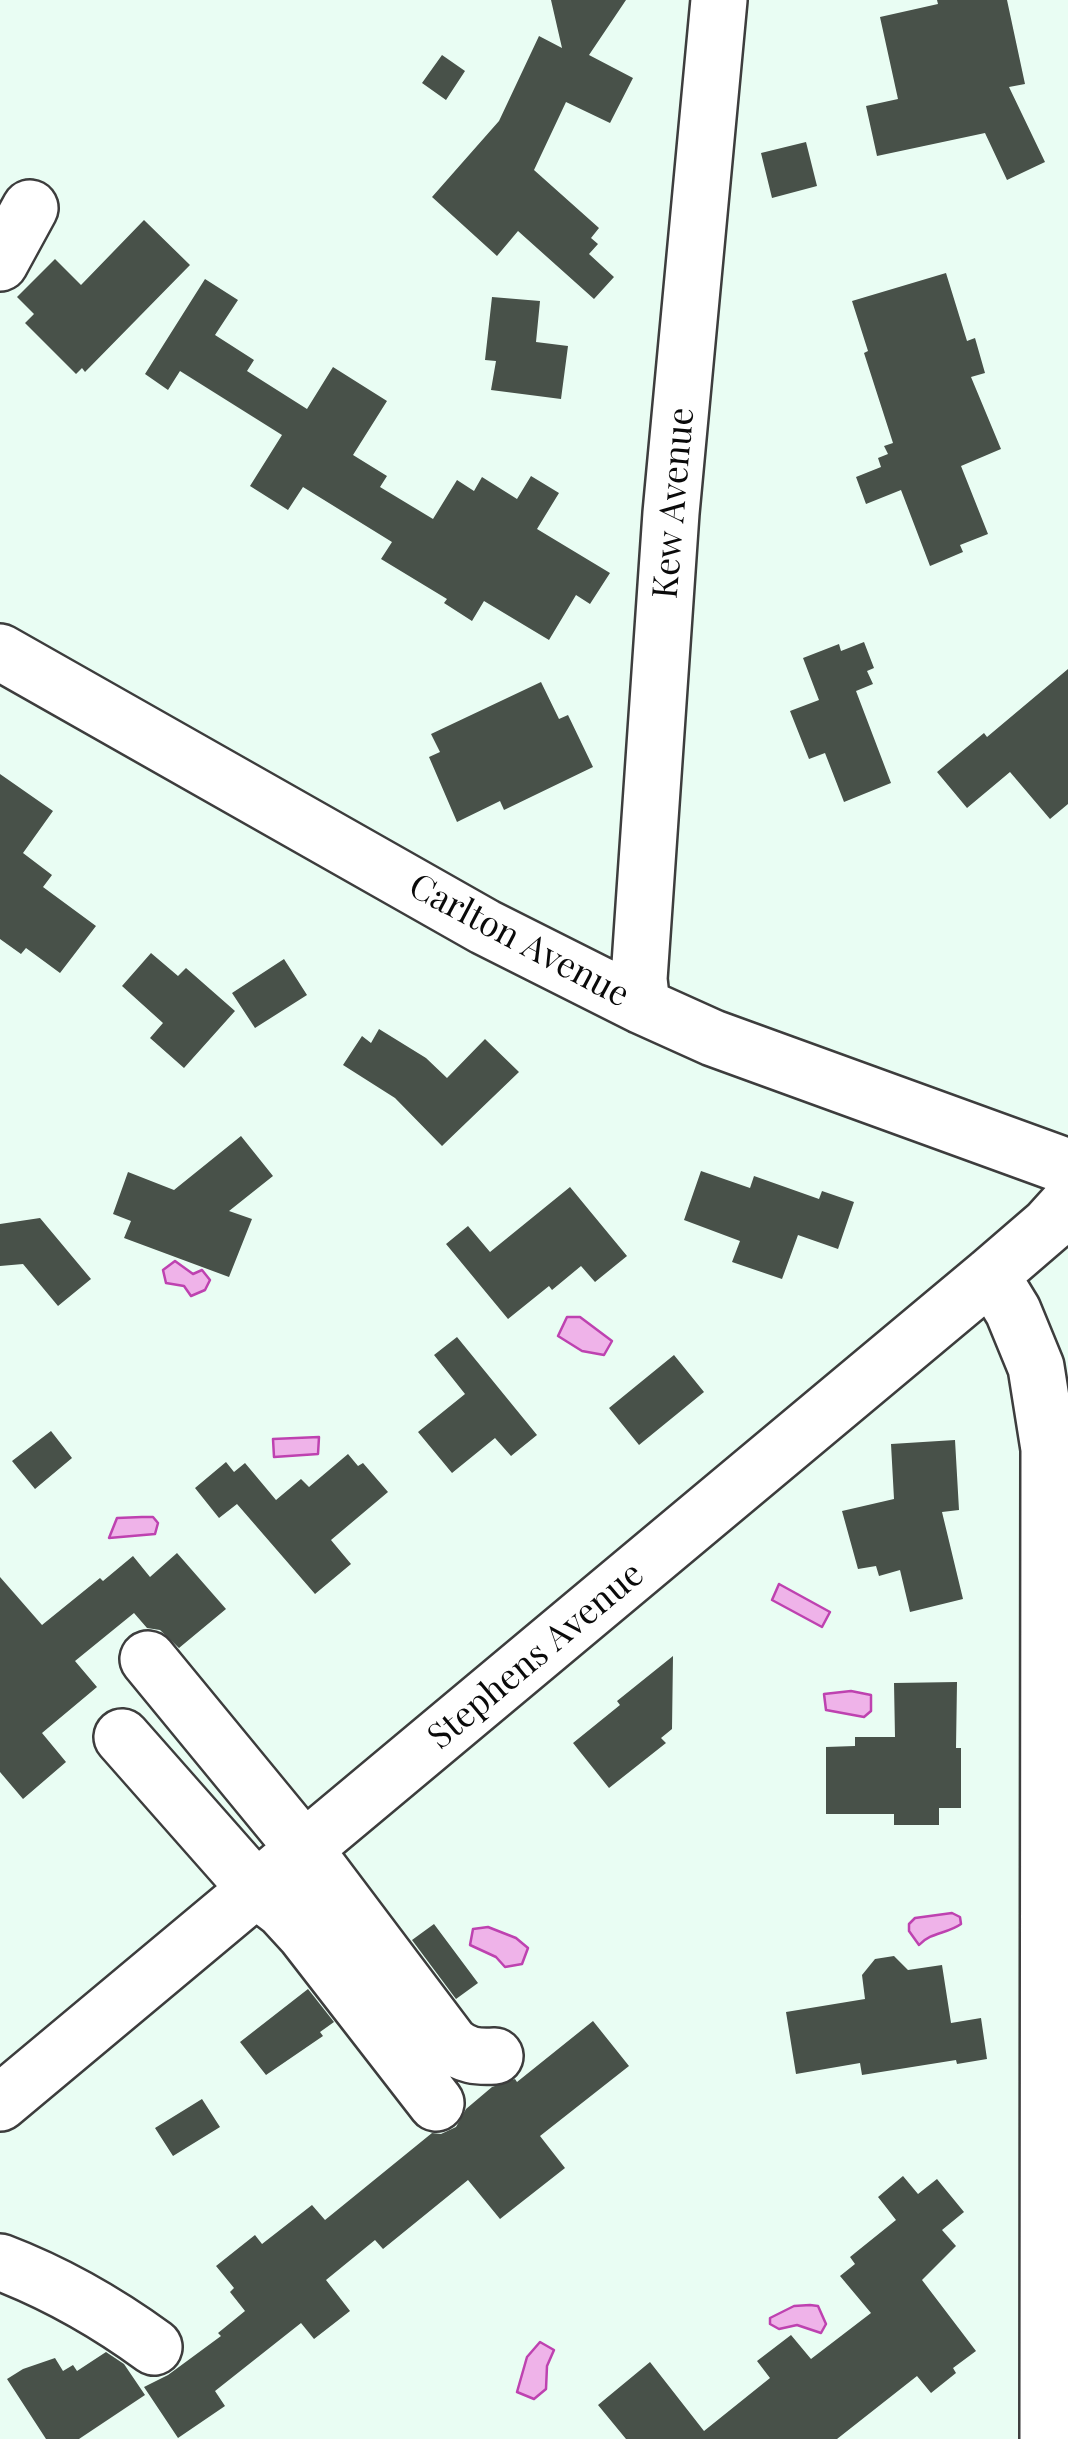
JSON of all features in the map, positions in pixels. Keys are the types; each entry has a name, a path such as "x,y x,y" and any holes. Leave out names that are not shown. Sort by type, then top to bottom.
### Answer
{"street":[{"name":"Kew Avenue","path":"642,1006 640,979 670,532 719,0"},
{"path":"0,263 30,208"},
{"name":"Carlton Avenue","path":"0,652 485,927 642,1006 713,1038 1068,1167"},
{"name":"Stephens Avenue","path":"0,2103 991,1275 1068,1204"},
{"path":"991,1275 1014,1311 1036,1367 1049,1449 1048,2439"},
{"path":"148,1659 305,1850 451,2044 476,2057 495,2056"},
{"path":"122,1737 257,1890 305,1934 436,2103"},
{"path":"0,2262 57,2286 154,2346"}],"shaded area":[{"path":"175,1261 193,1274 202,1270 210,1280 205,1290 191,1296 184,1286 166,1283 163,1270"},
{"path":"567,1317 580,1317 612,1341 604,1355 582,1351 558,1336"},
{"path":"319,1437 318,1454 274,1457 273,1439"},
{"path":"153,1517 158,1523 155,1534 109,1538 117,1518"},
{"path":"779,1584 830,1612 822,1627 772,1600"},
{"path":"851,1691 871,1695 871,1711 864,1717 826,1710 824,1694"},
{"path":"952,1913 960,1917 961,1924 919,1945 909,1931 915,1918"},
{"path":"488,1927 516,1938 528,1948 522,1964 505,1967 496,1957 470,1945 473,1929"},
{"path":"794,2306 818,2306 826,2324 821,2333 797,2325 779,2329 770,2324 770,2318"},
{"path":"540,2342 554,2350 547,2366 546,2389 534,2399 517,2392 527,2357"}],"building":[{"path":"551,0 626,0 589,55 633,78 610,123 566,102 534,170 599,228 591,238 598,244 589,254 614,277 594,299 518,231 497,256 432,197 499,121 539,36 562,48"},
{"path":"937,0 1007,0 1025,84 1009,87 1045,162 1007,180 985,133 877,156 866,106 898,99 880,17 938,4"},
{"path":"442,55 465,71 446,100 422,83"},
{"path":"806,142 817,186 772,198 761,153"},
{"path":"144,220 190,265 85,372 82,368 76,374 25,323 34,314 17,297 55,259 81,285"},
{"path":"946,273 967,341 975,338 985,373 971,377 1001,449 961,466 988,534 960,545 963,552 930,566 901,490 866,504 856,477 881,467 878,458 888,454 884,446 893,443 852,301"},
{"path":"205,279 238,300 215,335 254,360 247,371 307,409 333,367 387,401 353,455 387,476 380,487 433,519 457,480 474,491 482,477 517,499 531,476 559,493 537,529 610,573 590,604 576,595 549,640 484,601 472,621 444,603 447,599 381,559 392,542 303,487 288,510 250,486 282,435 180,371 168,390 145,374"},
{"path":"492,297 540,301 536,342 568,346 561,399 491,390 496,361 485,360"},
{"path":"864,642 874,668 867,671 873,684 856,691 891,783 844,802 825,753 809,759 790,711 819,700 803,658 839,644 841,651"},
{"path":"1068,669 1068,804 1050,819 1010,772 967,808 937,772 984,733 987,737"},
{"path":"541,682 559,719 568,715 593,767 504,810 500,801 457,822 429,757 440,752 431,734"},
{"path":"0,774 53,811 23,853 52,875 43,887 96,926 60,973 26,948 21,954 0,939"},
{"path":"151,953 178,976 186,968 235,1011 184,1068 150,1038 163,1023 122,986"},
{"path":"284,959 307,995 255,1028 232,993"},
{"path":"379,1029 426,1058 447,1078 485,1039 519,1072 442,1146 395,1098 343,1065 362,1036 371,1043"},
{"path":"241,1136 273,1176 229,1211 252,1219 229,1277 124,1238 131,1221 113,1214 128,1172 174,1190"},
{"path":"701,1171 750,1188 754,1176 819,1199 822,1191 854,1202 838,1249 798,1235 782,1279 732,1262 740,1241 684,1220"},
{"path":"570,1187 627,1256 595,1282 581,1266 508,1319 446,1244 468,1226 490,1252"},
{"path":"40,1218 91,1279 58,1306 23,1264 0,1266 0,1224"},
{"path":"457,1337 537,1435 511,1456 495,1438 452,1473 418,1432 465,1394 434,1355"},
{"path":"674,1355 704,1392 639,1445 609,1408"},
{"path":"51,1431 72,1458 35,1489 12,1461"},
{"path":"955,1440 959,1510 942,1512 963,1599 910,1612 900,1570 879,1576 876,1566 858,1569 842,1511 894,1499 891,1444"},
{"path":"348,1454 358,1466 363,1463 388,1492 331,1540 351,1564 315,1594 237,1504 219,1518 195,1488 226,1462 234,1472 245,1463 276,1500 301,1479 309,1487"},
{"path":"177,1553 226,1609 179,1648 160,1630 147,1628 134,1613 75,1661 97,1687 42,1733 66,1762 23,1799 0,1772 0,1577 42,1625 133,1556 150,1577"},
{"path":"673,1656 672,1729 661,1738 666,1743 609,1788 573,1743"},
{"path":"957,1682 956,1748 961,1748 961,1808 939,1808 939,1825 894,1825 894,1814 826,1814 826,1747 855,1746 855,1737 895,1737 894,1683"},
{"path":"434,1924 478,1983 456,1999 412,1940"},
{"path":"894,1956 908,1970 942,1965 951,2023 981,2018 987,2059 862,2075 860,2063 796,2074 786,2012 865,1999 862,1975 875,1959"},
{"path":"308,1989 334,2022 320,2032 323,2036 266,2075 240,2042"},
{"path":"593,2021 629,2066 540,2136 565,2168 500,2219 468,2180 383,2249 375,2240 326,2280 350,2311 314,2339 301,2323 215,2391 225,2406 178,2438 144,2387 168,2375 221,2336 218,2333 245,2311 230,2292 234,2288 216,2266 255,2235 262,2244 312,2205 325,2220 432,2133 441,2134 456,2127 466,2109 492,2087 515,2079 517,2082"},
{"path":"202,2099 220,2127 173,2156 155,2128"},
{"path":"903,2176 918,2194 937,2179 964,2212 942,2230 956,2246 922,2280 976,2351 953,2368 956,2373 931,2393 917,2376 837,2439 626,2439 598,2405 650,2362 704,2431 770,2378 757,2361 791,2335 811,2359 871,2313 840,2276 855,2264 850,2257 896,2220 878,2197"},
{"path":"106,2352 124,2364 145,2395 79,2439 46,2439 7,2379 55,2358 63,2371 73,2365 77,2371"}]}
